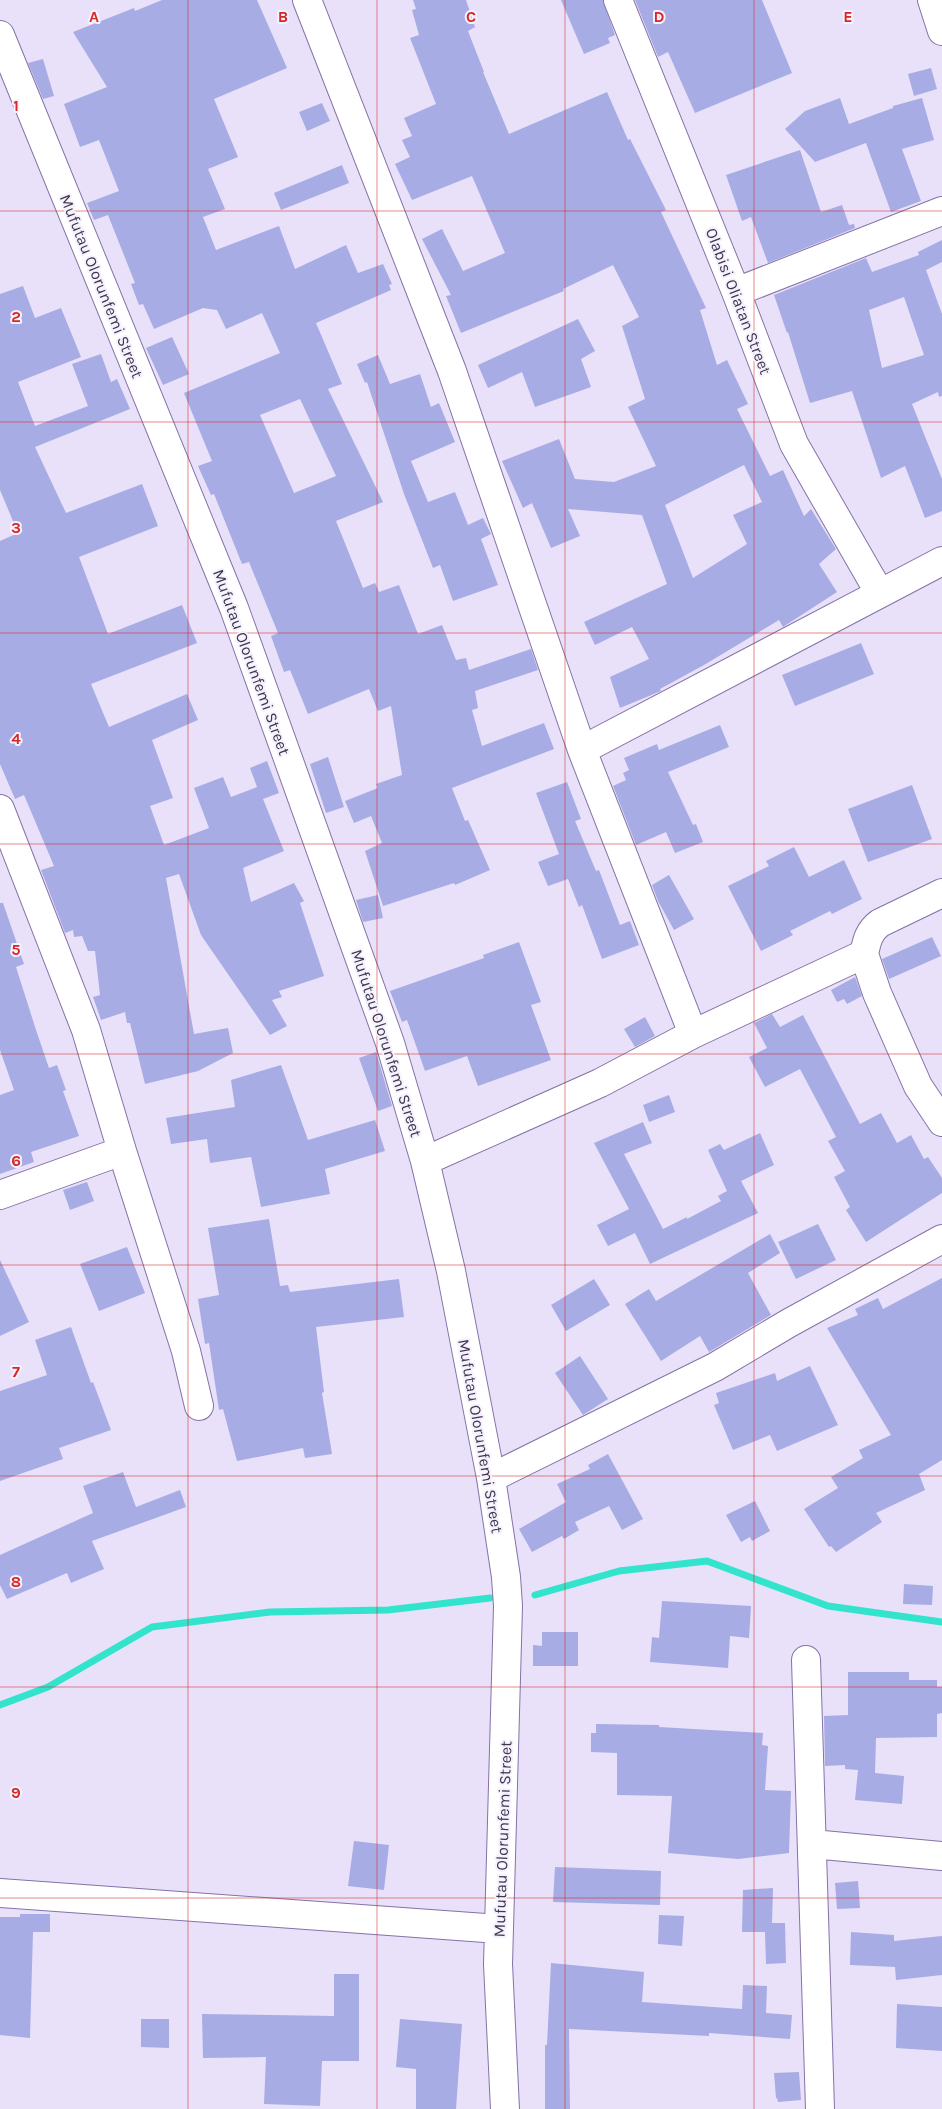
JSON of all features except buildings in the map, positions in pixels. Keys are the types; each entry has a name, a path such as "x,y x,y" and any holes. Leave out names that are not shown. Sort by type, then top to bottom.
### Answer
{"street":[{"path":"307,0 452,371 582,750 693,1034"},
{"name":"Olabisi Oliatan Street","path":"618,0 736,292 794,444 879,592"},
{"path":"932,0 942,31"},
{"name":"Mufutau Olorunfemi Street","path":"0,35 234,608 390,1044 424,1161 451,1271 491,1478 506,1577 508,1606 498,1964 506,2109"},
{"path":"736,292 942,211"},
{"path":"582,750 879,592 942,561"},
{"path":"0,809 86,1030 122,1151 186,1351 199,1406"},
{"path":"942,893 880,923 872,929 867,939 864,954 877,993 918,1086 942,1122"},
{"path":"424,1161 600,1083 693,1034 864,954"},
{"path":"0,1195 122,1151"},
{"path":"491,1478 715,1367 788,1323 942,1239"},
{"path":"806,1660 820,2109"},
{"path":"812,1844 942,1856"},
{"path":"0,1893 499,1929"}],"waterway":[{"path":"535,1595 619,1571 707,1561 828,1606 942,1622"},
{"path":"0,1705 48,1687 152,1627 270,1612 388,1610 490,1598"}]}
